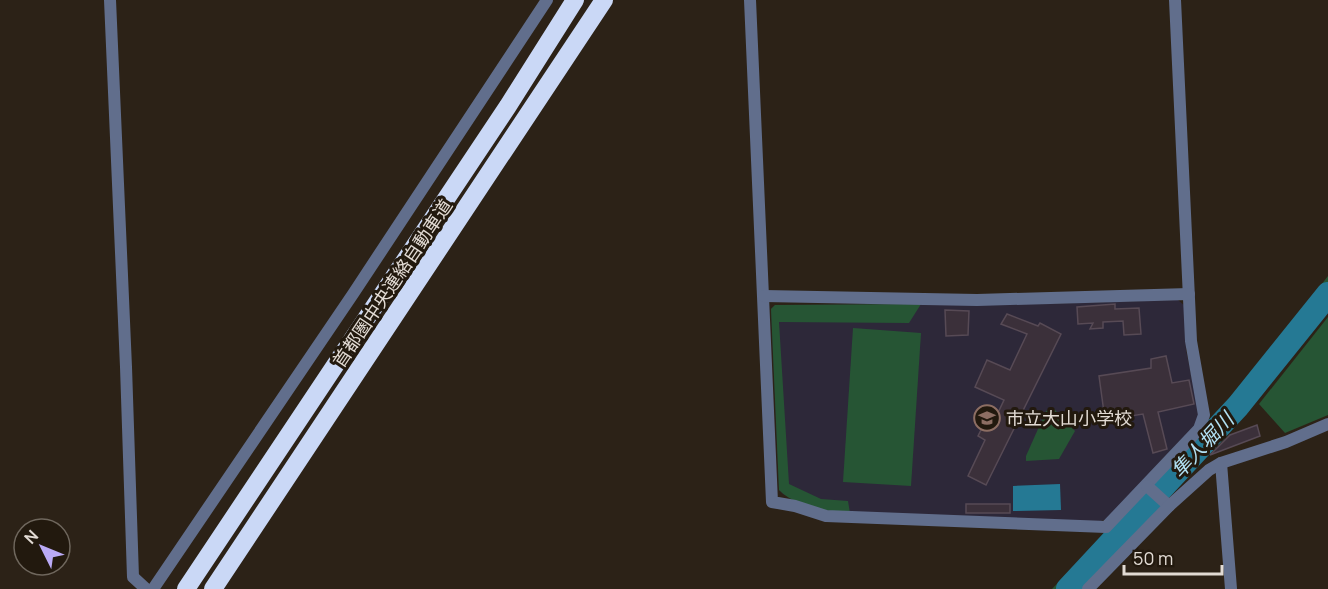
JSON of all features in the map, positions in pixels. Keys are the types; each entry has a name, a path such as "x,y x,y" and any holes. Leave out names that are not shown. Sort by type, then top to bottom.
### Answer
{"highway":[{"name":"首都圏中央連絡自動車道","path":"186,589 540,56 574,0"},
{"name":"首都圏中央連絡自動車道","path":"213,589 604,0"}],"street":[{"path":"110,0 133,577 146,589"},
{"path":"153,589 548,0"},
{"path":"750,0 772,502 795,506 826,516 1106,527 1199,429 1204,415 1191,341 1175,0"},
{"path":"764,296 977,300 1189,294"},
{"path":"1088,589 1166,504 1209,470 1221,463 1286,442 1328,424"},
{"path":"1221,463 1232,589"},
{"path":"1147,486 1166,504"}],"shaded area":[{"name":"市立大山小学校","path":"1178,300 1185,306 1186,350 1199,412 1196,424 1107,519 1091,524 815,510 779,490 771,309 775,305 1042,304"}],"green space":[{"path":"1328,276 1328,286 1243,394 1159,489 1155,487 1156,481 1245,380"},
{"path":"921,304 909,323 779,322 789,484 821,499 848,501 850,513 812,508 786,496 779,490 771,309 775,305"},
{"path":"1328,317 1328,415 1285,433 1259,404"},
{"path":"853,328 921,333 911,486 843,482"},
{"path":"1053,408 1075,431 1059,459 1026,461 1026,456 1046,411"},
{"path":"1142,495 1149,500 1062,589 1052,589"},
{"path":"1153,504 1157,508 1080,589 1071,589"}],"water":[{"path":"1060,484 1061,510 1013,511 1013,486"}],"building":[{"path":"1115,304 1115,309 1139,308 1141,334 1124,335 1123,321 1103,322 1103,328 1090,329 1093,323 1078,324 1077,307"},
{"path":"945,310 969,311 968,335 946,336"},
{"path":"1007,314 1038,326 1040,323 1061,334 986,485 968,476 985,440 978,436 987,418 994,421 1004,400 975,387 987,360 1010,370 1027,334 1001,324"},
{"path":"1166,356 1172,383 1189,380 1194,404 1158,412 1167,449 1153,453 1143,414 1105,420 1099,376 1151,368 1151,359"},
{"path":"1257,425 1260,436 1210,455 1230,435"},
{"path":"966,504 1010,504 1010,513 966,513"}],"waterway":[{"name":"隼人堀川","path":"1068,589 1238,406 1328,294"}],"place":[{"name":"市立大山小学校","path":"987,418"}]}
